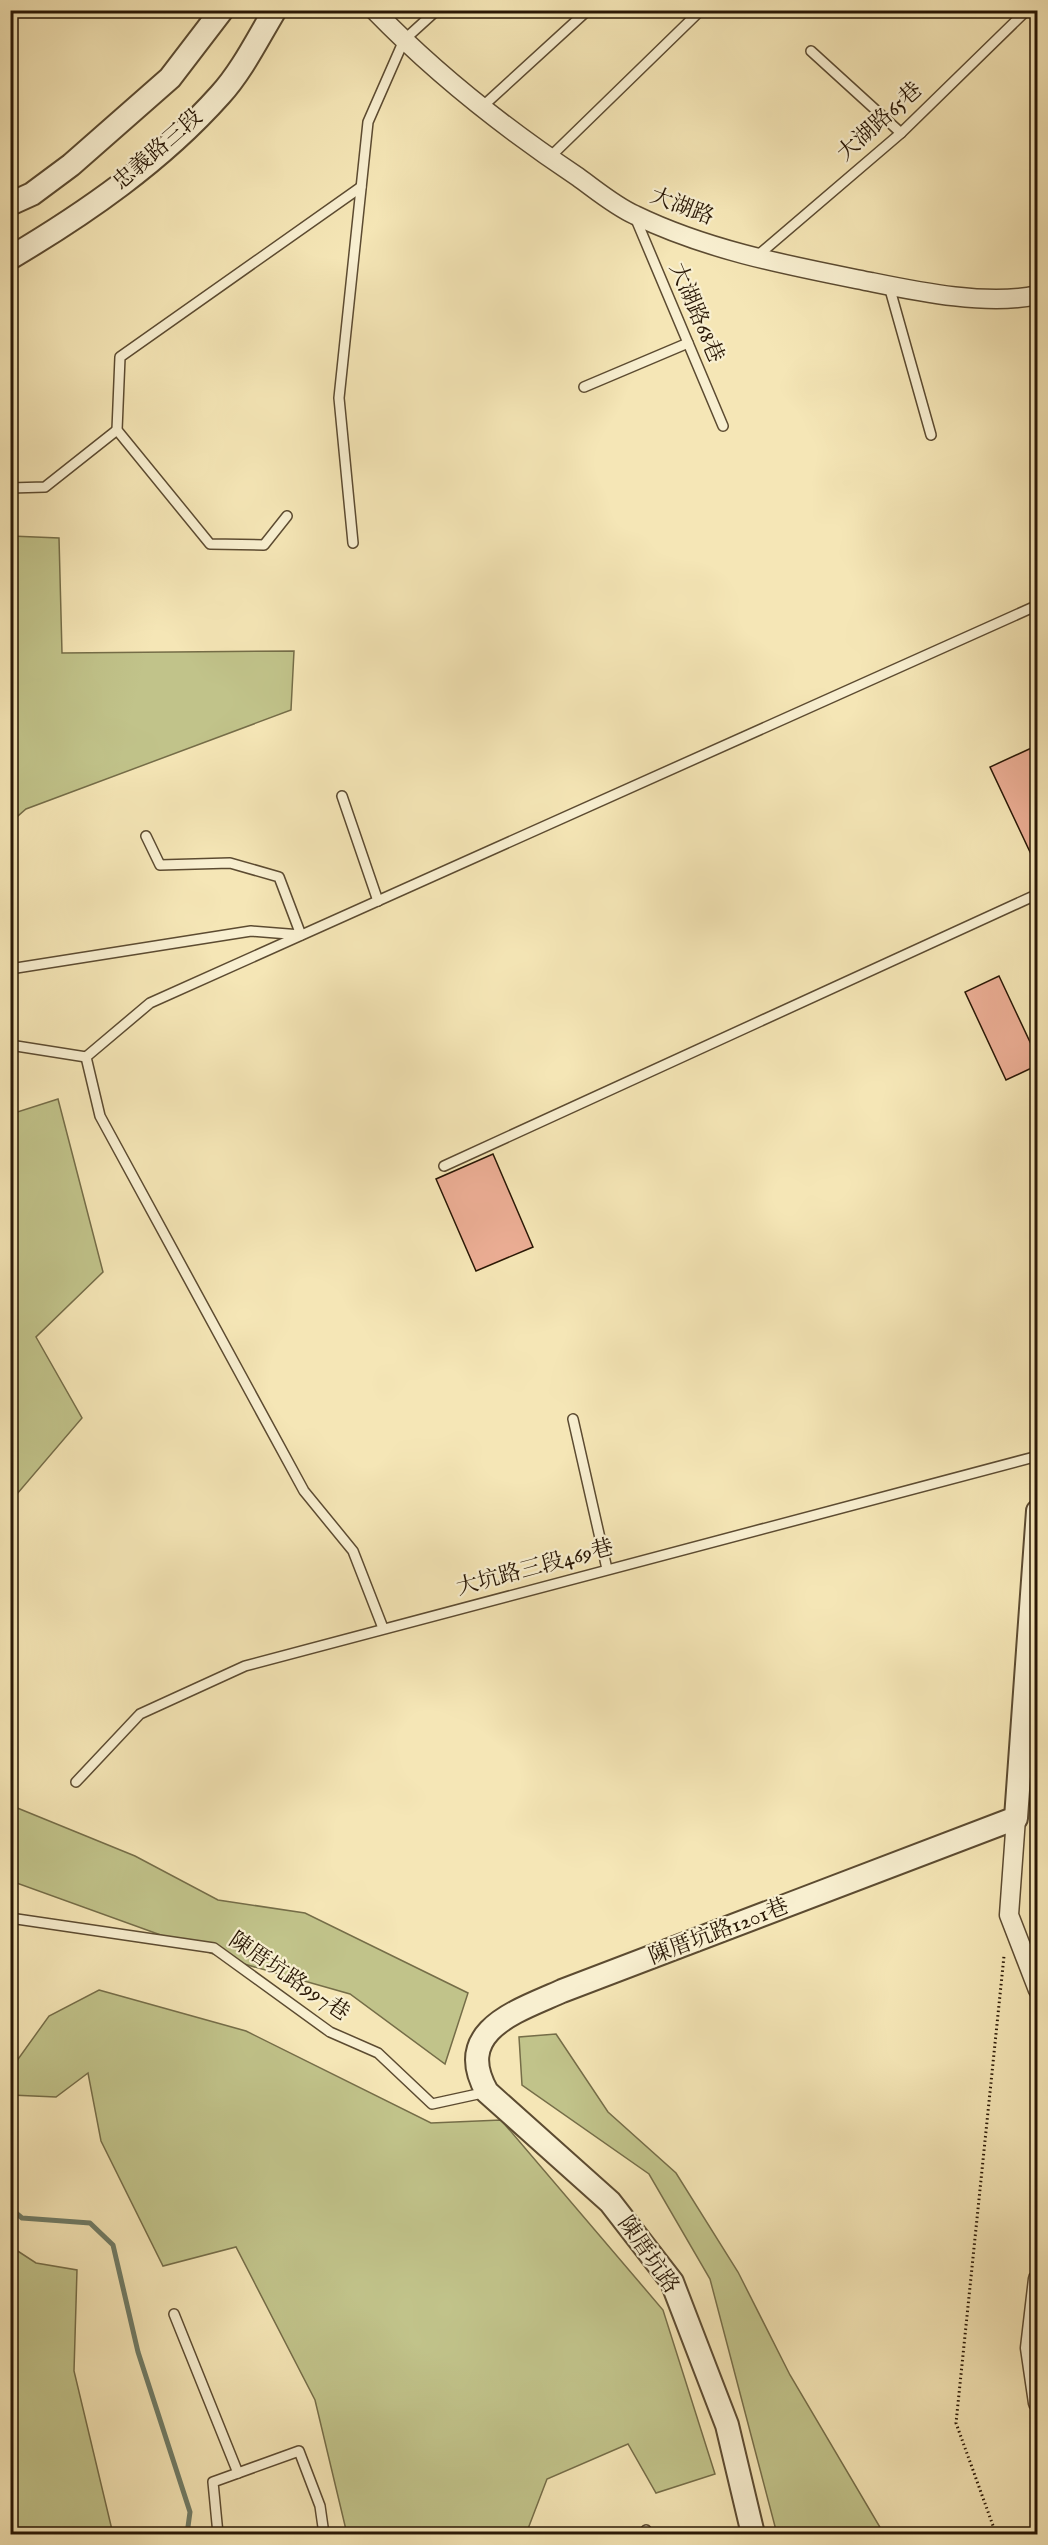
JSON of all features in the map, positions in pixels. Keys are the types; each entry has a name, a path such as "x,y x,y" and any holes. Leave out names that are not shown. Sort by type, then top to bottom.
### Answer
{"street":[{"name":"忠義路三段","path":"10,204 32,194 71,165 170,78 222,10"},
{"name":"忠義路三段","path":"10,258 66,226 162,153 221,93 275,10"},
{"name":"大湖路","path":"374,10 404,40 483,106 549,158 634,215 732,252 889,286 988,299 1038,295"},
{"path":"1038,1511 1009,1915 1038,1990"},
{"name":"陳厝坑路1201巷","path":"487,2092 479,2078 478,2050 490,2027 516,2012 562,1991 1016,1818"},
{"name":"陳厝坑路","path":"487,2092 610,2202 672,2282 727,2425 753,2535"},
{"path":"1038,2279 1030,2348 1038,2403"}],"lane":[{"path":"353,543 339,398 368,122 404,40 437,10"},
{"path":"483,106 588,10"},
{"path":"549,158 702,10"},
{"name":"大湖路65巷","path":"755,257 900,133 1027,10"},
{"path":"811,51 900,133"},
{"path":"287,516 264,545 210,544 117,430 120,357 361,187"},
{"name":"大湖路68巷","path":"634,215 723,426"},
{"path":"889,286 931,435"},
{"path":"584,387 688,343"},
{"path":"10,488 45,487 117,430"},
{"path":"10,1046 86,1057 150,1003 1038,605"},
{"path":"342,796 378,901"},
{"path":"146,836 160,865 230,863 279,877 301,935"},
{"path":"444,1166 1038,894"},
{"path":"10,969 250,931 301,935"},
{"path":"86,1057 100,1116 304,1491 353,1551 383,1628"},
{"path":"573,1419 607,1569"},
{"name":"大坑路三段469巷","path":"76,1782 140,1714 245,1666 1038,1456"},
{"name":"陳厝坑路997巷","path":"10,1918 214,1948 330,2032 378,2054 432,2103 487,2092"},
{"path":"174,2314 238,2473"},
{"path":"218,2535 213,2481 299,2451 320,2506 324,2535"}],"path":[{"path":"996,2535 956,2423 1022,1950"}],"green space":[{"path":"11,536 59,538 62,653 294,651 291,710 26,809 11,822"},
{"path":"58,1099 103,1272 36,1337 82,1418 11,1501 11,1114"},
{"path":"10,1805 135,1856 218,1900 305,1913 468,1993 445,2064 350,1994 230,1960 11,1881"},
{"path":"99,1990 246,2031 431,2123 501,2120 663,2310 715,2474 656,2493 628,2444 547,2479 526,2534 347,2534 315,2400 236,2247 163,2266 101,2141 88,2073 56,2097 11,2095 11,2069 49,2016"},
{"path":"556,2034 608,2112 676,2173 738,2272 790,2375 884,2534 777,2534 710,2279 649,2174 522,2085 519,2037"},
{"path":"10,2246 36,2263 77,2270 74,2371 113,2534 11,2534"}],"building":[{"path":"1038,745 1038,869 990,767"},
{"path":"999,976 1038,1059 1038,1065 1006,1080 965,992"},
{"path":"493,1154 533,1247 476,1271 436,1179"}],"waterway":[{"path":"10,2208 22,2218 90,2223 113,2245 138,2352 190,2512 187,2534"}]}
